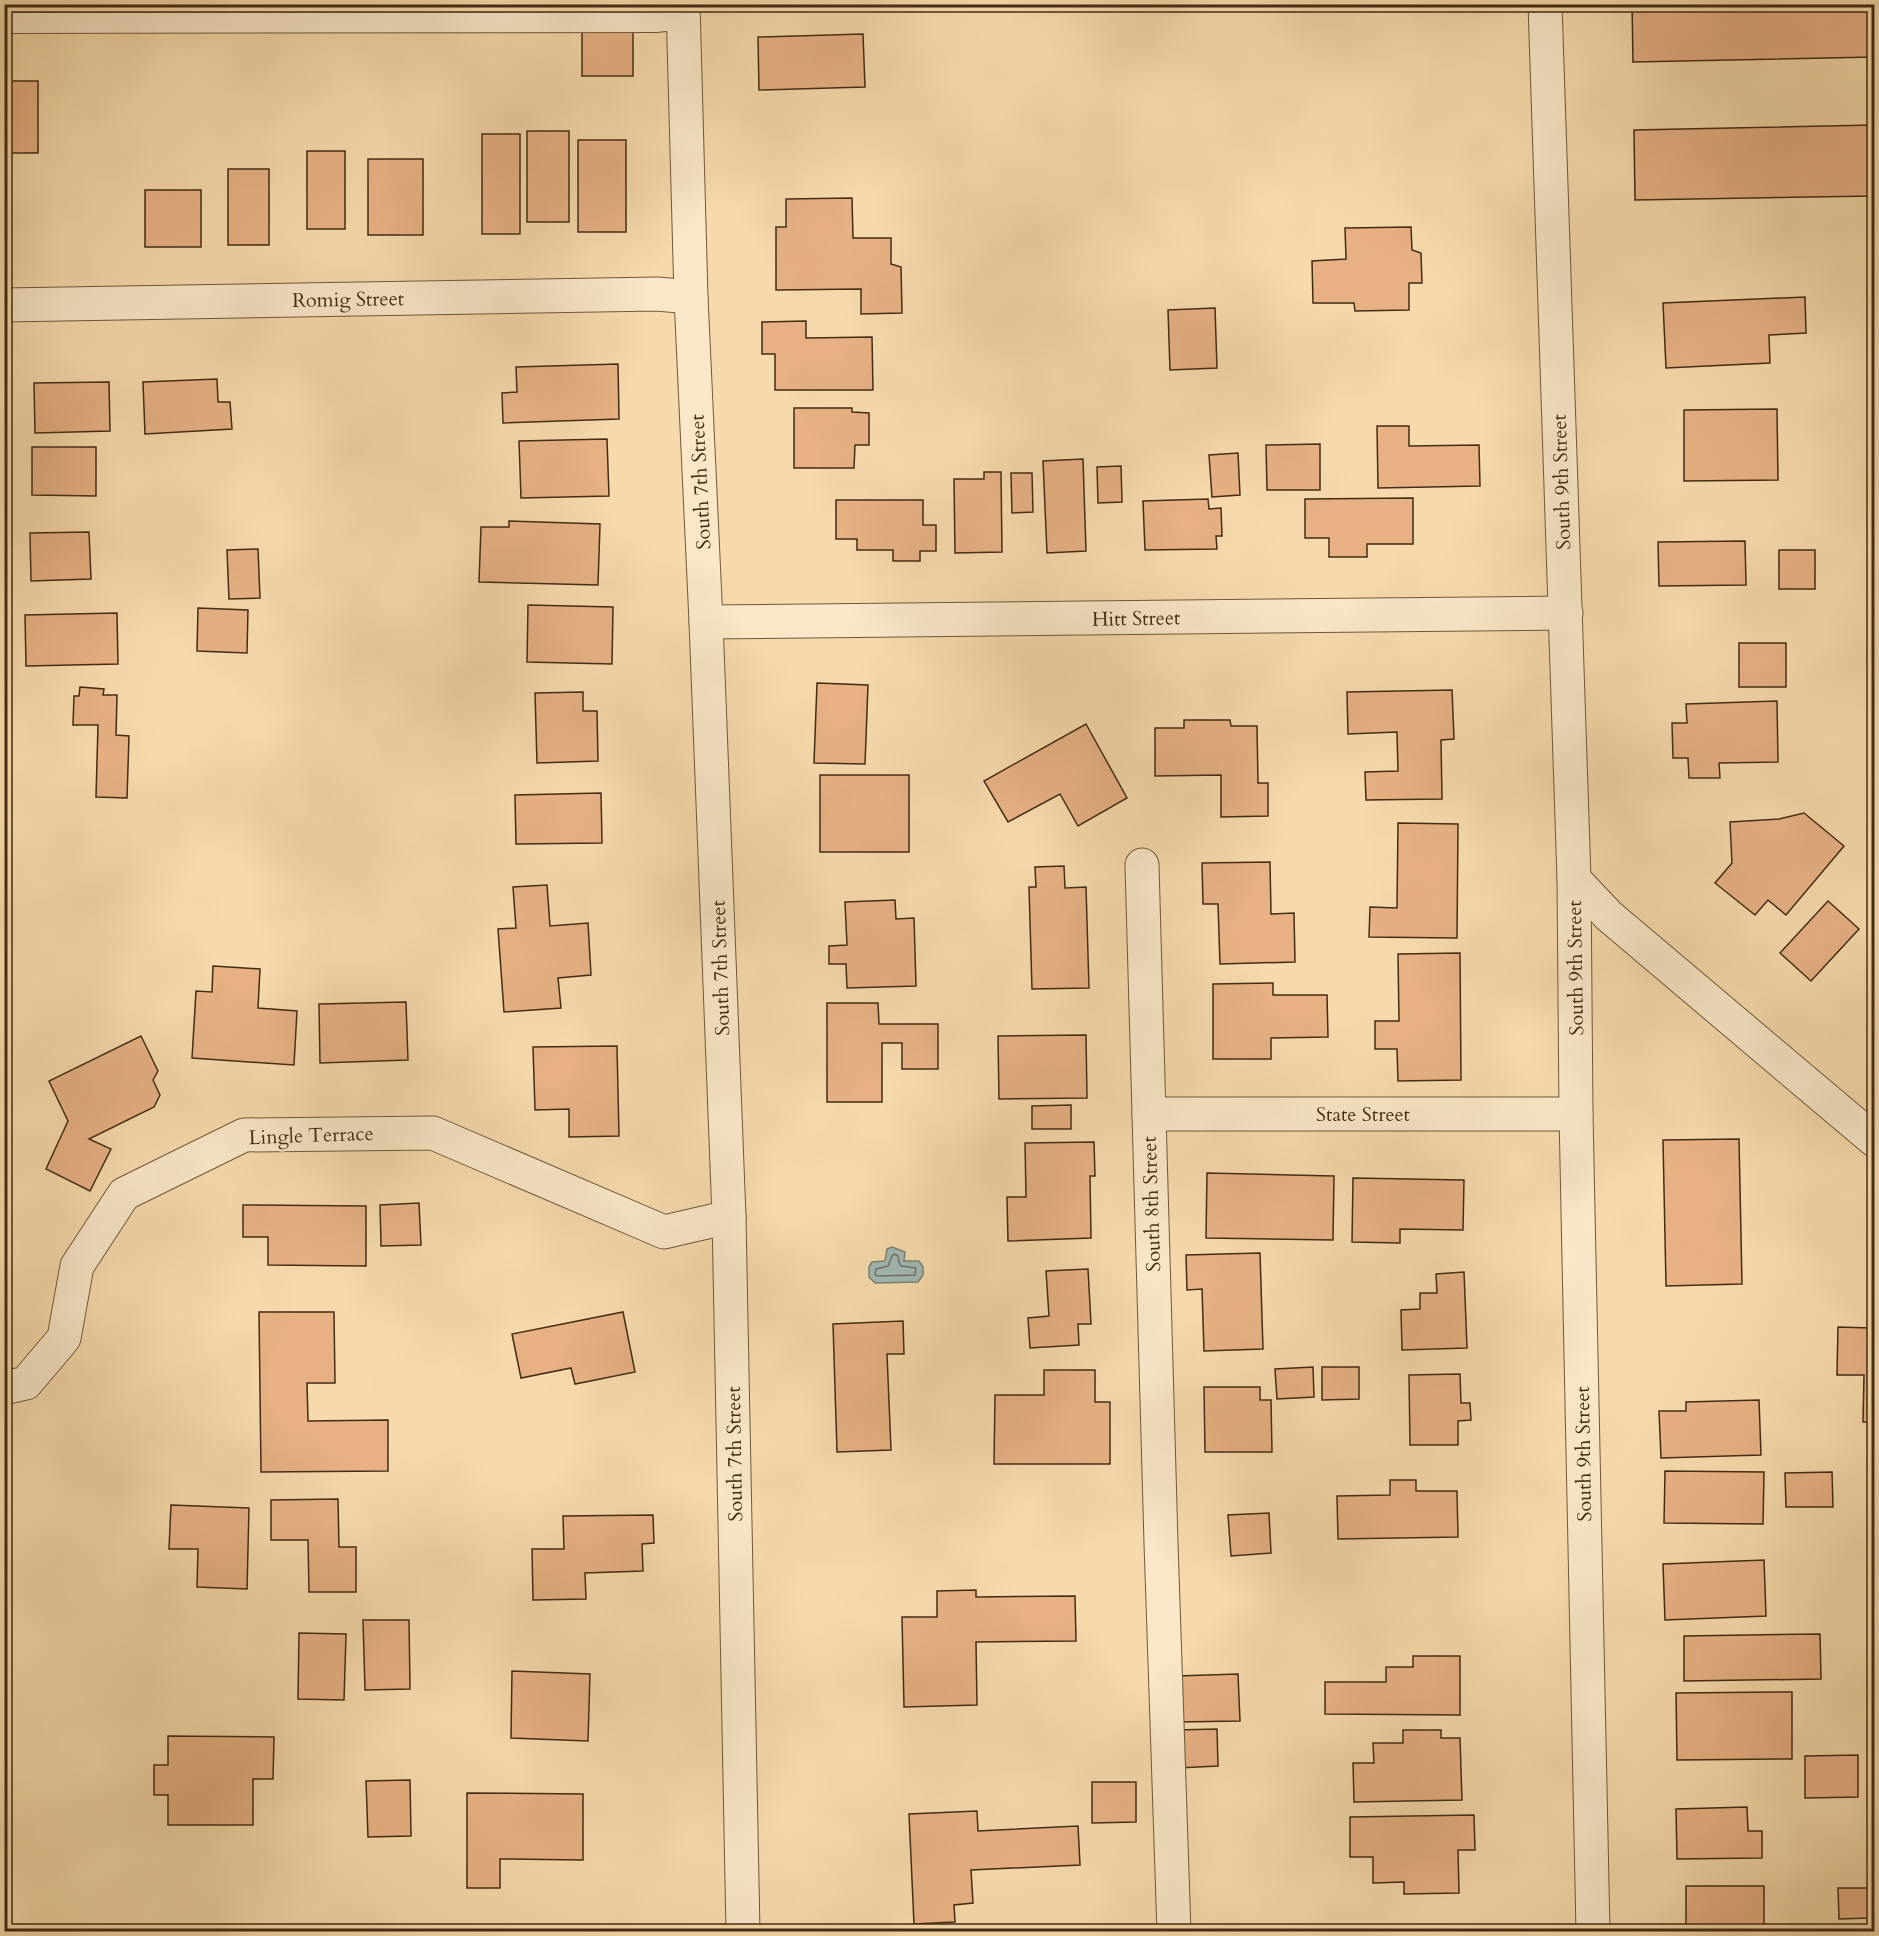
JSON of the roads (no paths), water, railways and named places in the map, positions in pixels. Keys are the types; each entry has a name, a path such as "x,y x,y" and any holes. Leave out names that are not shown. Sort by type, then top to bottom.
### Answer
{"street":[{"name":"South 9th Street","path":"1545,4 1574,879 1576,1114 1593,1932"},
{"name":"South 7th Street","path":"683,12 691,297 729,1217 743,1932"},
{"name":"Romig Street","path":"4,305 657,294 691,297"},
{"name":"Hitt Street","path":"706,622 1566,613"},
{"name":"South 8th Street","path":"1142,865 1174,1932"},
{"path":"1574,879 1609,916 1875,1140"},
{"name":"State Street","path":"1149,1114 1576,1114"},
{"name":"Lingle Terrace","path":"4,1388 26,1383 64,1338 77,1266 124,1194 244,1135 432,1133 664,1232 729,1217"}],"lane":[{"path":"4,23 656,22 683,12"}],"water":[{"path":"892,1247 905,1252 904,1261 919,1261 923,1267 923,1275 918,1282 875,1283 869,1277 869,1267 872,1262 885,1261 887,1249"}]}
